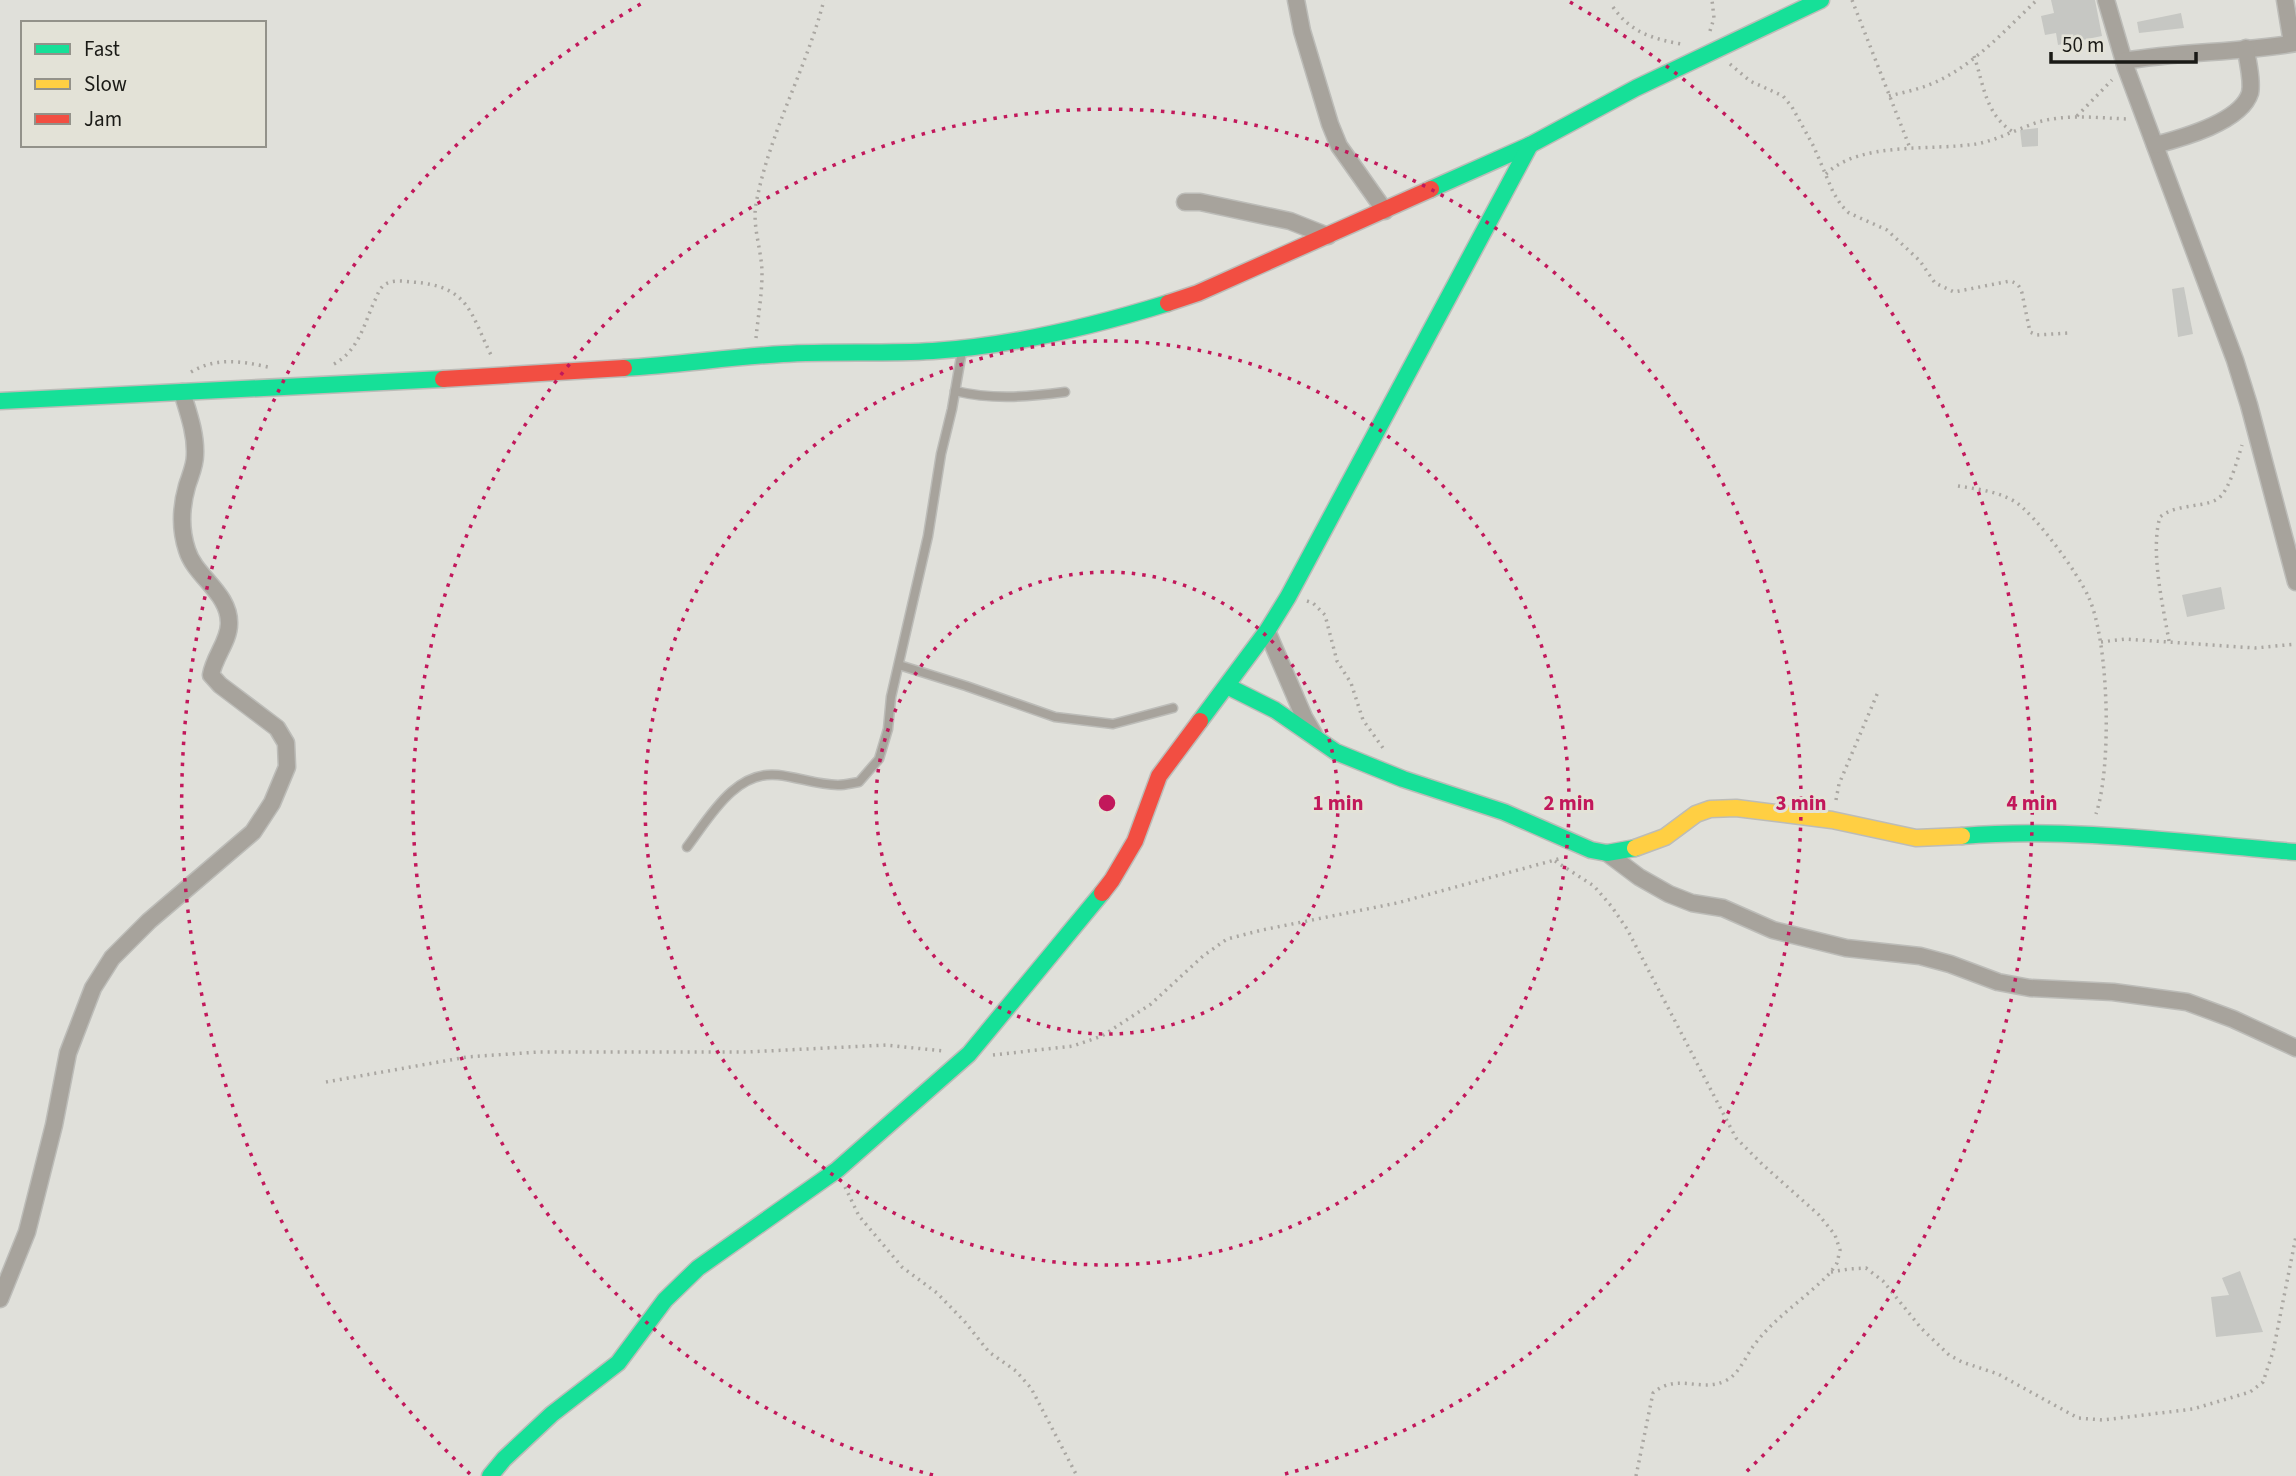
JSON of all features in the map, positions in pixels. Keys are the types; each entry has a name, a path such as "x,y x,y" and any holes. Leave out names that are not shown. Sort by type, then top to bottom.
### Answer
{"street":[{"path":"1296,0 1302,31 1339,146 1385,211"},
{"path":"0,401 307,387 639,367 753,357 962,348 1058,332 1125,316 1198,293 1530,145 1705,53 1821,0"},
{"path":"2106,0 2125,65 2235,360 2296,582"},
{"path":"2125,65 2155,56 2294,43 2285,0"},
{"path":"2155,145 2192,134 2225,119 2246,101 2251,90 2246,48"},
{"path":"490,1476 504,1459 552,1414 618,1363 665,1300 698,1268 837,1170 969,1054 1112,880 1135,841 1159,776 1227,687 1288,597 1530,145"},
{"path":"1185,202 1200,202 1290,221 1328,236"},
{"path":"0,1299 27,1232 54,1125 68,1054 93,988 112,958 149,921 253,832 272,803 287,767 286,743 277,728 219,685 211,674 229,627 229,619 211,584 192,562 184,541 182,508 195,455 190,418 182,392"},
{"path":"1267,631 1315,737"},
{"path":"1227,687 1275,710 1336,752 1404,779 1504,812 1599,851 1639,877 1692,903 1723,908 1773,930 1846,948 1920,956 1998,982 2029,988 2113,992 2187,1002 2233,1019 2296,1048"},
{"path":"1599,851 1630,850 1665,838 1688,819 1710,809 1735,808 1832,820 1916,838 2002,833 2070,834 2296,852"}],"lane":[{"path":"687,847 719,804 737,787 752,778 775,774 838,785 859,782 879,759 888,729 891,697 928,536 962,348"},
{"path":"956,391 980,397 1000,398 1065,392"},
{"path":"899,665 1055,717 1113,724 1174,708"}],"path":[{"path":"753,357 762,273 756,220 757,197 780,121 811,44 824,0"},
{"path":"1708,34 1714,18 1712,0"},
{"path":"1852,0 1910,148"},
{"path":"1889,96 1926,86 1954,71 2009,28 2037,0"},
{"path":"1613,7 1628,25 1658,40 1681,44 1705,53 1750,81 1783,96 1814,147 1833,192 1849,213 1887,230 1910,250 1935,283 1954,292 2014,282 2022,293 2030,332 2037,335 2069,333"},
{"path":"1975,56 1987,104 2001,123 2013,132"},
{"path":"2077,116 2125,65"},
{"path":"1826,174 1842,161 1853,158 1910,148 1973,144 2039,122 2077,116 2145,120"},
{"path":"330,366 339,362 353,349 380,289 387,283 404,281 438,285 461,298 477,322 500,375"},
{"path":"188,373 229,361 248,362 275,369"},
{"path":"2169,641 2160,583 2157,528 2160,517 2174,508 2212,501 2222,496 2244,440"},
{"path":"1958,486 1997,492 2017,503 2066,559 2089,597 2101,642 2107,730 2098,813 2088,826 2070,834"},
{"path":"1288,597 1313,603 1325,615 1337,661 1351,683 1363,720 1384,750"},
{"path":"2101,642 2125,639 2255,648 2296,644"},
{"path":"1832,820 1839,784 1878,692"},
{"path":"326,1083 467,1057 538,1052 747,1052 886,1045 986,1055 1073,1046 1102,1036 1151,1004 1203,956 1227,939 1397,903 1599,851"},
{"path":"1555,861 1594,886 1612,907 1651,971 1736,1138 1819,1215 1835,1235 1840,1250 1837,1263 1830,1273 1762,1337 1733,1376 1714,1385 1674,1382 1662,1385 1653,1393 1636,1476"},
{"path":"837,1170 859,1216 882,1245 902,1267 937,1293 989,1352 1016,1371 1031,1388 1077,1476"},
{"path":"1830,1273 1866,1268 1883,1281 1921,1328 1949,1355 1998,1374 2078,1418 2103,1420 2193,1409 2250,1392 2263,1382 2273,1352 2296,1236"}],"building":[{"path":"2051,0 2095,0 2102,36 2058,45 2056,33 2045,35 2041,16 2054,13"},
{"path":"2181,13 2184,28 2139,33 2137,22"},
{"path":"2038,128 2038,146 2022,147 2020,130"},
{"path":"2184,287 2193,334 2178,337 2172,289"},
{"path":"2221,587 2225,609 2187,617 2182,595"},
{"path":"2240,1271 2263,1332 2216,1337 2211,1297 2229,1295 2222,1278"}],"traffic: fast":[{"path":"1431,189 1530,145 1636,88 1821,0"},
{"path":"1200,721 1267,631 1288,597 1530,145"},
{"path":"624,368 783,354 914,352 992,345 1111,320 1168,303"},
{"path":"0,401 443,379"},
{"path":"1227,686 1275,710 1336,752 1403,779 1504,812 1591,850 1607,853 1635,848"},
{"path":"1962,836 2045,833 2087,835 2296,852"},
{"path":"490,1476 504,1459 552,1414 618,1363 665,1300 698,1268 837,1170 969,1054 1102,893"}],"traffic: slow":[{"path":"1635,848 1665,837 1696,814 1710,809 1736,808 1832,820 1916,838 1962,836"}],"traffic: jam":[{"path":"1168,303 1198,293 1431,189"},
{"path":"443,379 624,368"},
{"path":"1102,893 1135,841 1159,776 1200,721"}]}
